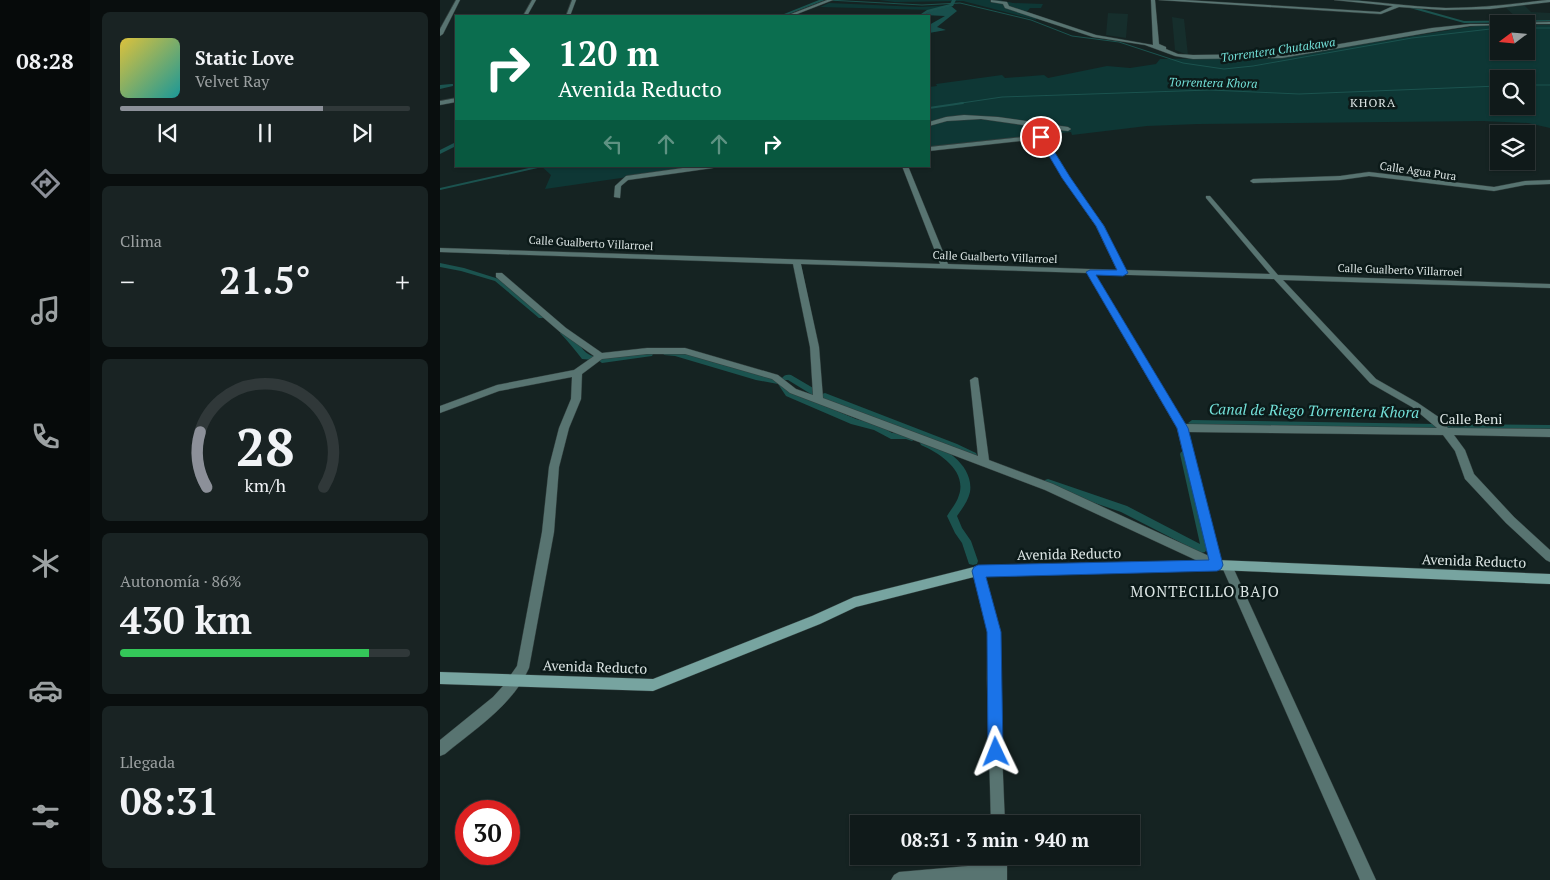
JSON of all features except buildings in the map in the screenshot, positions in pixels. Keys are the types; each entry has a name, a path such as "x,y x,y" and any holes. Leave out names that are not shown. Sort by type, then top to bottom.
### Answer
{"main road":[{"name":"Avenida Reducto","path":"440,678 518,679 653,685 816,620 854,602 978,571 1222,565 1550,579"}],"street":[{"path":"440,26 454,0"},
{"path":"440,34 458,0"},
{"path":"526,15 534,0"},
{"path":"568,15 574,0"},
{"path":"1153,0 1156,45 1193,58"},
{"path":"1161,0 1381,13 1398,6"},
{"path":"1336,0 1398,6 1412,5"},
{"path":"1408,0 1406,2 1427,9 1468,9 1550,1"},
{"path":"791,15 829,1"},
{"path":"993,1 1005,3 1007,7 1095,36 1146,44 1177,56 1193,58 1282,56 1432,30 1490,24"},
{"path":"1535,23 1550,23"},
{"path":"440,103 455,100"},
{"path":"930,124 952,117 977,116 1043,128 1068,129"},
{"path":"930,148 1041,137 1066,178 1100,226 1123,273"},
{"path":"618,198 618,186 626,178 705,167"},
{"path":"906,167 945,266"},
{"name":"Calle Agua Pura","path":"1253,181 1340,178 1369,174 1494,190 1524,183 1550,182"},
{"path":"1208,197 1276,277 1373,381 1415,405 1437,421 1460,450 1469,476 1488,499 1550,557"},
{"name":"Calle Gualberto Villarroel","path":"440,250 1550,286"},
{"path":"796,261 812,327 818,374 818,400"},
{"path":"1090,272 1182,428 1222,565 1368,880"},
{"path":"499,275 563,330 600,356"},
{"path":"440,410 497,388 577,373 600,356 647,351 685,351 775,377 793,391 1050,487 1222,565"},
{"path":"440,749 500,699 518,679 523,668 548,532 554,467 564,428 576,399 577,373"},
{"path":"975,380 984,461"},
{"name":"Calle Beni","path":"1182,428 1550,433"},
{"path":"978,571 994,632 993,679 998,815"},
{"path":"899,880 999,869"}],"shaded area":[{"path":"879,0 999,0 1013,3 1043,4 1041,8 1030,8 1025,14 1036,17 1036,20 963,1 895,2"},
{"path":"829,3 920,7 955,5 933,10 820,7"},
{"path":"1524,5 1531,12 1550,13 1550,20 1535,20 1535,15 1514,15 1505,7"},
{"path":"951,6 957,11 937,27 946,30 930,33 930,24 945,16 924,15 930,11"},
{"path":"1108,13 1128,14 1126,38 1106,35"},
{"path":"1172,17 1184,19 1188,55 1175,50"},
{"path":"1482,25 1490,25 1490,60 1535,60 1535,25 1550,25 1550,128 1528,123 1483,121 1198,124 1147,126 1072,135 1071,132 930,147 930,87 937,86 936,84 1002,75 1005,78 1044,75 1048,78 1107,66 1130,68 1156,64 1160,59 1280,57"},
{"path":"542,167 697,167 545,189 551,175"}],"waterway":[{"name":"Canal de Riego Torrentera Khora","path":"784,15 823,0"},
{"name":"Torrentera Chutakawa","path":"828,0 922,5 960,3 1031,20 1072,36 1119,42 1183,63 1224,69 1253,66 1412,38 1490,29"},
{"name":"Canal de Riego Torrentera Khora","path":"922,15 928,11 952,5 954,0"},
{"name":"Canal de Riego Torrentera Khora","path":"1347,0 1365,2"},
{"name":"Canal de Riego Torrentera Khora","path":"1411,7 1464,22 1550,21"},
{"name":"Torrentera Chutakawa","path":"1535,28 1550,28"},
{"path":"440,87 451,85"},
{"name":"Torrentera Khora","path":"1535,85 1550,85"},
{"name":"Torrentera Khora","path":"955,104 1002,97 1210,90 1299,94 1490,86"},
{"name":"Torrentera Khora","path":"930,108 963,103"},
{"name":"Canal de Riego Torrentera Khora","path":"440,152 455,144"},
{"name":"Torrentera Khora","path":"440,189 538,167"},
{"name":"Canal de Riego Torrentera Khora","path":"440,265 462,269 497,280 542,316"},
{"name":"Canal de Riego Torrentera Khora","path":"564,333 569,336 585,357 590,358"},
{"name":"Canal de Riego Torrentera Khora","path":"667,353 675,353 756,377 781,382 789,394 854,422 876,427 891,436 907,436 912,438"},
{"name":"Canal de Riego Torrentera Khora","path":"602,360 649,354"},
{"name":"Canal de Riego Torrentera Khora","path":"786,378 788,377 817,394"},
{"name":"Canal de Riego Torrentera Khora","path":"825,396 973,455"},
{"name":"Canal de Riego Torrentera Khora","path":"1192,423 1436,427"},
{"name":"Canal de Riego Torrentera Khora","path":"1450,427 1550,428"},
{"name":"Canal de Riego Torrentera Khora","path":"924,443 946,455 963,475 965,492 952,516 958,530 966,541 973,561"},
{"name":"Canal de Riego Torrentera Khora","path":"1048,483 1124,509 1201,549 1205,545 1184,454"}],"district":[{"name":"KHORA","path":"1373,103"},
{"name":"MONTECILLO BAJO","path":"1205,592"}],"route":[{"path":"996,752 993,679 994,632 978,571 1217,565 1182,428 1090,272 1123,273 1100,226 1087,205 1066,178 1041,137"}]}
